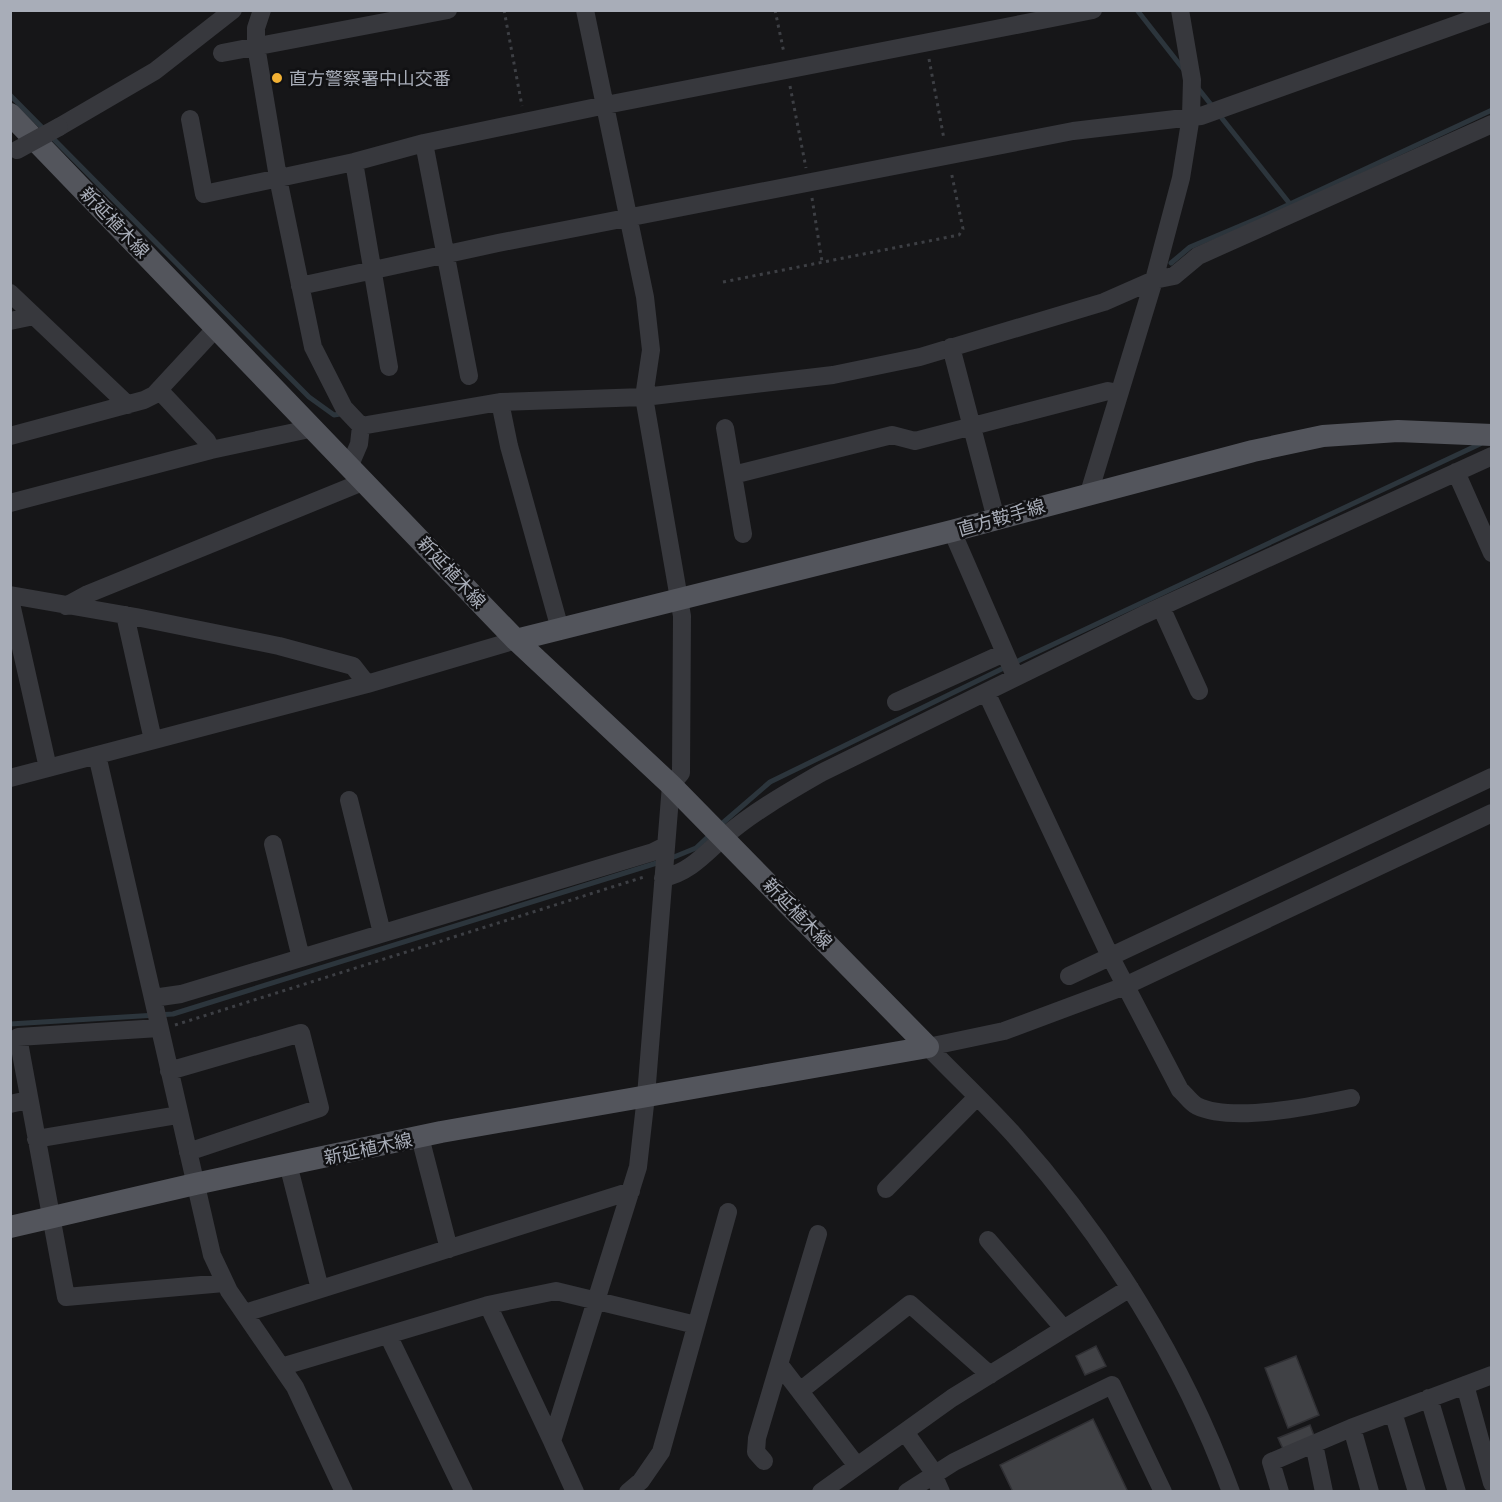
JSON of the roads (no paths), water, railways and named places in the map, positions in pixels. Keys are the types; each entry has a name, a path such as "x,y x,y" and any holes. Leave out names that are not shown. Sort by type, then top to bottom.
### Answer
{"main road":[{"name":"新延植木線","path":"10,114 358,473 516,640 671,785 928,1047"},
{"name":"直方鞍手線","path":"516,640 952,531 1253,451 1323,436 1398,430 1491,435"},
{"name":"新延植木線","path":"10,1227 195,1184 420,1137 928,1047"}],"street":[{"path":"14,151 155,71 232,10"},
{"path":"66,606 88,594 358,473 361,426 344,408 313,347 300,286 278,178 256,46 256,28 262,10"},
{"path":"222,53 448,10"},
{"path":"552,1441 638,1167 646,1096 671,785 681,773 682,616 644,397 651,350 645,297 585,10"},
{"path":"190,119 204,194 354,162 424,143 606,105 1093,10"},
{"path":"1089,493 1154,280 1181,178 1191,116 1192,80 1180,10"},
{"path":"300,286 447,254 1073,131 1201,116 1491,12"},
{"path":"361,426 500,402 644,397 833,375 951,347 1104,303 1154,280 1174,276 1198,256 1491,124"},
{"path":"424,143 469,376"},
{"path":"354,162 389,367"},
{"path":"10,293 128,405"},
{"path":"10,321 34,316"},
{"path":"10,435 144,400 159,390 216,328"},
{"path":"951,347 996,519"},
{"path":"159,390 207,441 211,450"},
{"path":"733,475 892,435 915,441 1108,391 1119,393"},
{"path":"500,402 509,446 560,629"},
{"path":"10,503 211,450 314,428"},
{"path":"725,428 742,534"},
{"path":"663,878 676,875 709,853 723,837 779,798 821,773 1015,676 1491,456"},
{"path":"1456,472 1491,553"},
{"path":"952,531 1015,676"},
{"path":"48,768 10,597 124,615 279,646 353,666 367,684"},
{"path":"1161,607 1199,691"},
{"path":"124,615 153,741"},
{"path":"10,778 367,684 516,640"},
{"path":"896,702 1004,653"},
{"path":"986,692 1110,956 1180,1090 1197,1105 1227,1112 1297,1109 1351,1098"},
{"path":"97,756 212,1255 224,1283 284,1366 344,1491"},
{"path":"1069,976 1491,777"},
{"path":"349,800 382,933"},
{"path":"928,1047 1004,1031 1125,986 1491,813"},
{"path":"273,844 301,958"},
{"path":"153,998 181,994 653,852 665,846"},
{"path":"159,1028 18,1037 19,1102 36,1139 66,1297 224,1283"},
{"path":"169,1071 301,1033 320,1108 188,1152"},
{"path":"928,1047 1014,1135 1053,1182 1130,1288 1170,1354 1231,1491"},
{"path":"886,1189 977,1097"},
{"path":"36,1139 178,1115"},
{"path":"420,1137 448,1249"},
{"path":"288,1164 320,1289"},
{"path":"245,1313 631,1191"},
{"path":"628,1491 641,1481 662,1452 728,1212"},
{"path":"764,1461 756,1452 757,1438 818,1234"},
{"path":"988,1240 1065,1329"},
{"path":"821,1491 990,1375 1130,1288"},
{"path":"284,1366 488,1305 556,1291 696,1325"},
{"path":"800,1391 910,1304 990,1375"},
{"path":"488,1305 574,1491"},
{"path":"388,1335 464,1491"},
{"path":"779,1364 857,1466"},
{"path":"1280,1491 1271,1462 1352,1428 1491,1375"},
{"path":"907,1491 938,1484 954,1462 1112,1385 1163,1491"},
{"path":"1465,1385 1491,1483"},
{"path":"1429,1398 1457,1491"},
{"path":"1393,1412 1417,1491"},
{"path":"1352,1428 1370,1491"},
{"path":"905,1432 938,1484"},
{"path":"1314,1444 1324,1491"}],"waterway":[{"path":"1137,10 1184,70"},
{"path":"1197,87 1290,204"},
{"path":"10,95 309,397 334,415 340,414"},
{"path":"1171,263 1190,247 1266,215 1492,110"},
{"path":"718,827 770,782 1022,659 1480,444"},
{"path":"669,859 696,848 712,833"},
{"path":"10,1024 173,1014 660,862"}],"place":[{"name":"直方警察署中山交番","path":"277,78"}]}
